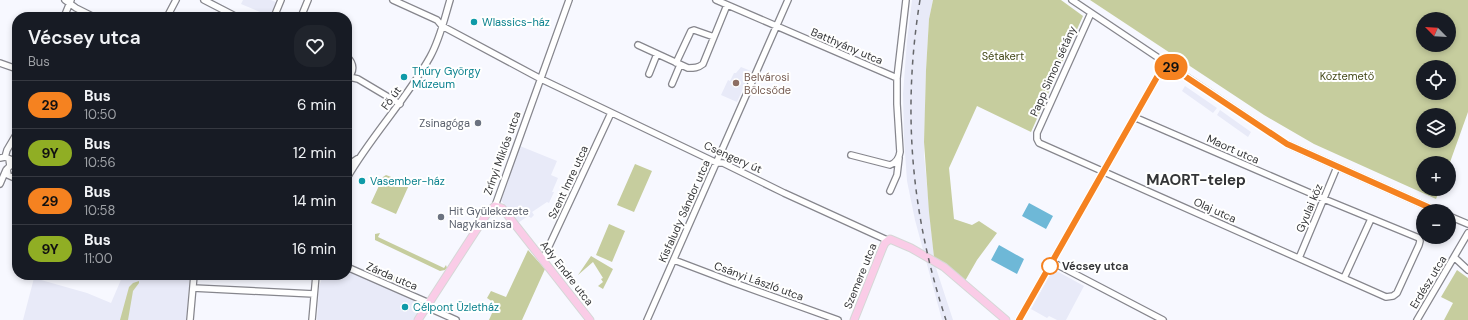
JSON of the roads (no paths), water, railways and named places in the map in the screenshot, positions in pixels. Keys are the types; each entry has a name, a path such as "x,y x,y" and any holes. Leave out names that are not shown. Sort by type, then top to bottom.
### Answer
{"main road":[{"name":"Ady Endre utca","path":"495,206 502,208 590,320"},
{"name":"Zrínyi Miklós utca","path":"418,320 488,212 495,206"},
{"name":"Szemere utca","path":"854,320 887,240"},
{"name":"Csengery út","path":"887,240 892,240 911,248 944,267 1006,320"}],"street":[{"path":"170,12 176,0"},
{"path":"204,0 227,12"},
{"path":"276,12 281,0"},
{"path":"303,12 308,0"},
{"name":"Csengery út","path":"393,0 438,20 442,26 541,80 717,163 723,163 784,193 887,240"},
{"name":"Fő út","path":"352,169 400,104 430,57 450,0"},
{"name":"Zrínyi Miklós utca","path":"495,206 569,0"},
{"name":"Batthyány utca","path":"716,0 897,78"},
{"name":"Kisfaludy Sándor utca","path":"647,320 788,0"},
{"path":"890,191 896,175 900,152 897,78 906,0"},
{"path":"1072,0 1287,144 1421,204"},
{"path":"66,12 69,1 86,12"},
{"path":"638,45 678,64 692,68 699,67 703,64 727,5"},
{"name":"Papp Simon sétány","path":"1037,139 1037,133 1091,13"},
{"path":"672,84 691,31 694,30 714,37"},
{"path":"649,74 657,54"},
{"path":"0,63 12,67"},
{"path":"352,63 352,73"},
{"path":"1019,320 1165,63"},
{"path":"352,78 358,79 400,104"},
{"name":"Szent Imre utca","path":"543,259 610,113"},
{"name":"Maort utca","path":"1134,117 1324,199"},
{"name":"Olaj utca","path":"1037,139 1041,144 1386,297 1396,295 1419,245 1420,241 1418,238 1324,199"},
{"path":"0,183 7,150 12,142"},
{"path":"850,155 890,165 899,158"},
{"path":"352,163 360,157"},
{"path":"5,165 8,175 12,177"},
{"name":"Gyulai köz","path":"1299,258 1337,167"},
{"path":"1344,278 1370,219"},
{"path":"1456,219 1468,224"},
{"name":"Erdész utca","path":"1417,320 1468,232"},
{"path":"1454,257 1468,270"},
{"name":"Csányi László utca","path":"674,260 838,320"},
{"path":"1052,262 1163,320"},
{"name":"Zárda utca","path":"352,269 428,305 456,320"},
{"path":"190,320 194,280"},
{"path":"312,320 315,280"},
{"path":"193,288 314,294"}],"water":[{"path":"1029,203 1053,216 1046,229 1022,216"},
{"path":"999,245 1024,259 1017,274 991,260"}],"railway":[{"path":"920,0 912,82 911,122 913,162 925,241 934,280 946,320"}],"place":[{"name":"Wlassics-ház","path":"474,22"},
{"name":"Thúry György Múzeum","path":"404,77"},
{"name":"Belvárosi Bölcsőde","path":"736,83"},
{"name":"Zsinagóga","path":"478,123"},
{"name":"Vasember-ház","path":"362,181"},
{"name":"Hit Gyülekezete Nagykanizsa","path":"441,217"},
{"name":"Vécsey utca","path":"1050,266"},
{"name":"Célpont Üzletház","path":"405,307"}],"district":[{"name":"MAORT-telep","path":"1196,180"}],"park label":[{"name":"Sétakert","path":"1003,56"},
{"name":"Köztemető","path":"1347,76"}]}
